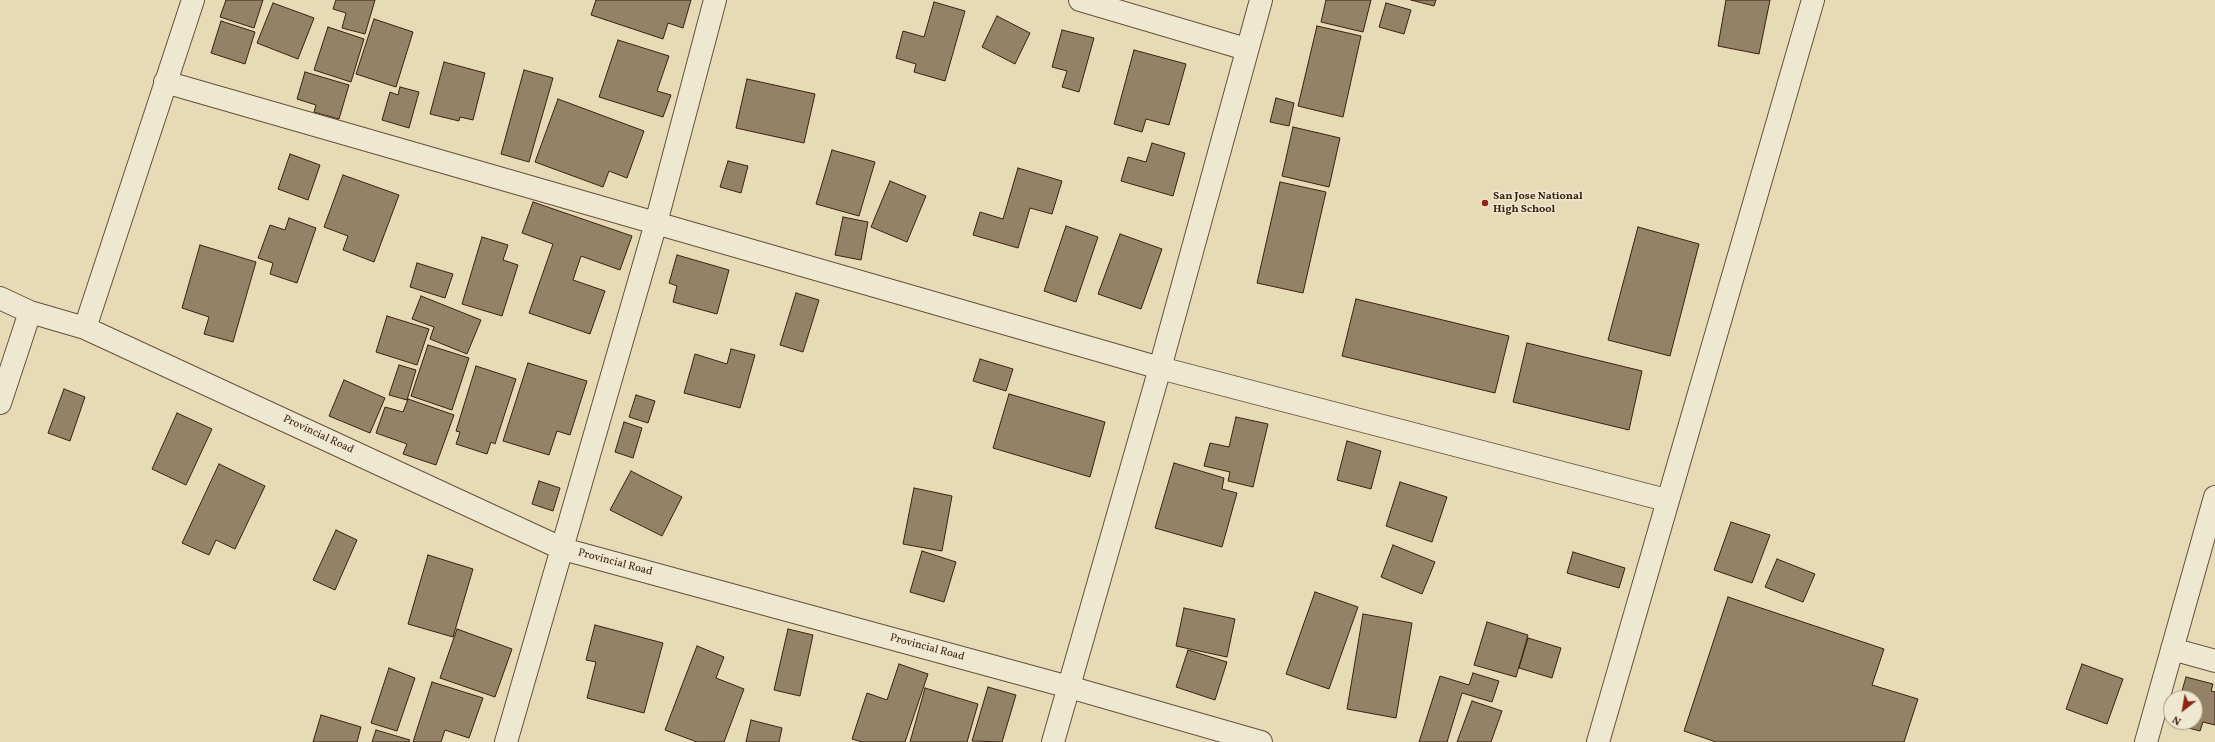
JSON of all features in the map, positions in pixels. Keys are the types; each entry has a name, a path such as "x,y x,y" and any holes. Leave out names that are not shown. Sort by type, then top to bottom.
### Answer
{"street":[{"path":"85,328 193,0"},
{"path":"506,742 656,223 715,0"},
{"path":"1080,0 1246,49"},
{"path":"1053,742 1160,368 1246,49 1261,0"},
{"path":"1598,742 1666,500 1813,0"},
{"path":"165,82 1160,368 1666,500"},
{"name":"Provincial Road","path":"0,298 30,312 85,328 563,548 1069,687 1261,742"},
{"path":"0,403 30,312"},
{"path":"2146,742 2215,497"},
{"path":"2172,648 2215,661"}],"building":[{"path":"226,0 263,0 254,28 220,17"},
{"path":"336,0 375,0 365,34 342,28 346,13 333,9"},
{"path":"596,0 691,0 683,28 668,23 663,39 591,15"},
{"path":"1326,0 1371,0 1363,32 1321,22"},
{"path":"1411,0 1436,0 1434,6"},
{"path":"1726,0 1770,0 1759,54 1718,46"},
{"path":"934,2 965,11 945,81 914,72 916,64 896,58 903,31 924,37"},
{"path":"273,3 314,18 298,59 257,43"},
{"path":"1386,3 1411,10 1404,34 1379,27"},
{"path":"997,16 1030,33 1015,64 982,47"},
{"path":"374,19 413,32 396,87 356,74"},
{"path":"221,21 255,32 245,64 211,53"},
{"path":"1317,26 1361,36 1343,117 1298,106"},
{"path":"328,27 364,39 351,82 314,70"},
{"path":"1062,30 1094,38 1079,92 1062,87 1067,71 1052,67"},
{"path":"618,40 669,56 657,91 671,95 663,117 599,97"},
{"path":"1134,50 1186,64 1169,125 1146,119 1142,132 1114,124"},
{"path":"444,62 485,73 473,120 460,117 459,121 430,114"},
{"path":"524,70 553,78 529,162 501,154"},
{"path":"305,72 349,85 339,119 314,112 316,105 297,99"},
{"path":"747,79 815,94 804,143 736,128"},
{"path":"400,87 419,92 409,128 382,120 390,92 398,95"},
{"path":"1276,98 1294,103 1289,126 1270,122"},
{"path":"558,99 644,131 627,178 609,171 603,187 535,162"},
{"path":"1293,127 1340,138 1329,187 1282,176"},
{"path":"1152,143 1185,153 1173,196 1121,181 1128,157 1146,162"},
{"path":"832,150 875,162 859,216 816,204"},
{"path":"290,154 320,165 308,200 278,189"},
{"path":"728,161 748,166 741,193 720,187"},
{"path":"1018,168 1062,181 1052,214 1030,208 1018,248 973,235 980,212 1003,219"},
{"path":"343,175 399,195 374,262 343,250 348,236 324,227"},
{"path":"890,181 926,196 907,242 871,227"},
{"path":"1280,182 1326,192 1303,293 1257,283"},
{"path":"533,202 632,236 620,270 581,256 573,280 605,291 590,334 529,313 553,244 522,233"},
{"path":"843,217 868,222 861,260 835,255"},
{"path":"289,218 316,228 297,283 270,274 273,263 258,258 270,225 285,230"},
{"path":"1066,226 1098,237 1076,302 1044,291"},
{"path":"1638,227 1699,244 1670,356 1608,340"},
{"path":"1120,234 1162,249 1141,309 1098,294"},
{"path":"482,237 508,245 503,260 518,265 502,316 462,304"},
{"path":"200,245 256,262 233,342 204,334 209,317 182,308"},
{"path":"677,255 729,270 717,314 673,302 677,286 669,283"},
{"path":"417,263 453,274 445,298 410,287"},
{"path":"796,293 819,300 803,352 780,345"},
{"path":"421,296 481,320 467,354 430,339 434,327 412,319"},
{"path":"1356,299 1509,336 1495,393 1342,356"},
{"path":"387,316 429,329 417,365 376,352"},
{"path":"1527,343 1642,371 1629,430 1513,402"},
{"path":"428,345 469,358 452,410 411,396"},
{"path":"731,349 755,355 740,408 684,393 695,354 727,364"},
{"path":"980,359 1013,369 1006,391 973,381"},
{"path":"528,363 587,381 570,435 557,431 549,455 503,441"},
{"path":"399,365 416,370 407,400 389,395"},
{"path":"476,366 516,379 495,444 491,442 487,454 456,444 460,432 456,431"},
{"path":"344,380 385,398 370,433 329,416"},
{"path":"64,389 85,397 70,441 48,433"},
{"path":"1009,394 1105,422 1090,477 993,448"},
{"path":"636,395 655,401 648,423 629,417"},
{"path":"408,399 454,415 436,465 403,454 407,444 376,433 385,407 403,412"},
{"path":"177,413 212,429 186,485 152,469"},
{"path":"1236,417 1268,424 1253,487 1228,481 1230,472 1204,466 1210,443 1229,447"},
{"path":"624,422 642,428 633,458 615,452"},
{"path":"1347,441 1381,451 1371,489 1337,480"},
{"path":"1174,463 1224,478 1222,489 1237,493 1222,547 1155,528"},
{"path":"219,464 265,486 235,549 216,540 209,555 182,543"},
{"path":"631,471 682,497 662,536 610,510"},
{"path":"539,481 560,488 553,511 532,504"},
{"path":"1400,482 1447,497 1432,542 1386,526"},
{"path":"914,488 952,496 942,551 903,544"},
{"path":"1731,522 1770,535 1752,583 1714,570"},
{"path":"336,530 357,540 335,590 313,580"},
{"path":"1393,545 1435,562 1422,594 1381,577"},
{"path":"922,551 956,562 944,602 910,592"},
{"path":"1573,552 1625,568 1619,588 1567,573"},
{"path":"428,555 473,569 453,637 408,624"},
{"path":"1777,559 1815,574 1803,602 1765,587"},
{"path":"1315,592 1358,607 1329,689 1286,674"},
{"path":"1728,597 1884,649 1872,685 1918,699 1904,742 1716,742 1684,731"},
{"path":"1184,608 1235,619 1227,657 1176,646"},
{"path":"1363,614 1412,623 1396,718 1347,709"},
{"path":"1487,622 1528,635 1516,677 1474,665"},
{"path":"595,625 663,643 644,713 587,698 596,662 586,660"},
{"path":"457,629 512,649 495,697 440,678"},
{"path":"788,629 813,635 800,696 774,690"},
{"path":"1528,638 1561,648 1552,678 1519,668"},
{"path":"697,646 724,657 716,678 744,689 724,742 697,742 665,730"},
{"path":"1188,650 1227,662 1215,700 1176,687"},
{"path":"899,664 928,674 905,742 862,742 852,739 867,693 887,700"},
{"path":"2082,664 2123,679 2107,724 2066,709"},
{"path":"389,668 415,678 397,731 371,723"},
{"path":"1473,673 1499,681 1492,702 1462,693 1447,742 1419,742 1440,676 1469,685"},
{"path":"2186,677 2213,684 2211,691 2215,692 2215,725 2203,722 2203,690 2182,690"},
{"path":"432,682 483,698 469,738 445,730 441,742 413,742"},
{"path":"988,687 1016,695 1002,742 972,741"},
{"path":"925,688 978,704 967,742 910,742"},
{"path":"1472,701 1502,711 1491,742 1457,742"},
{"path":"321,715 361,727 357,742 313,742"},
{"path":"751,720 782,728 779,742 746,742"},
{"path":"376,730 410,740 409,742 372,742"}],"place":[{"name":"San Jose National High School","path":"1485,203"}]}
